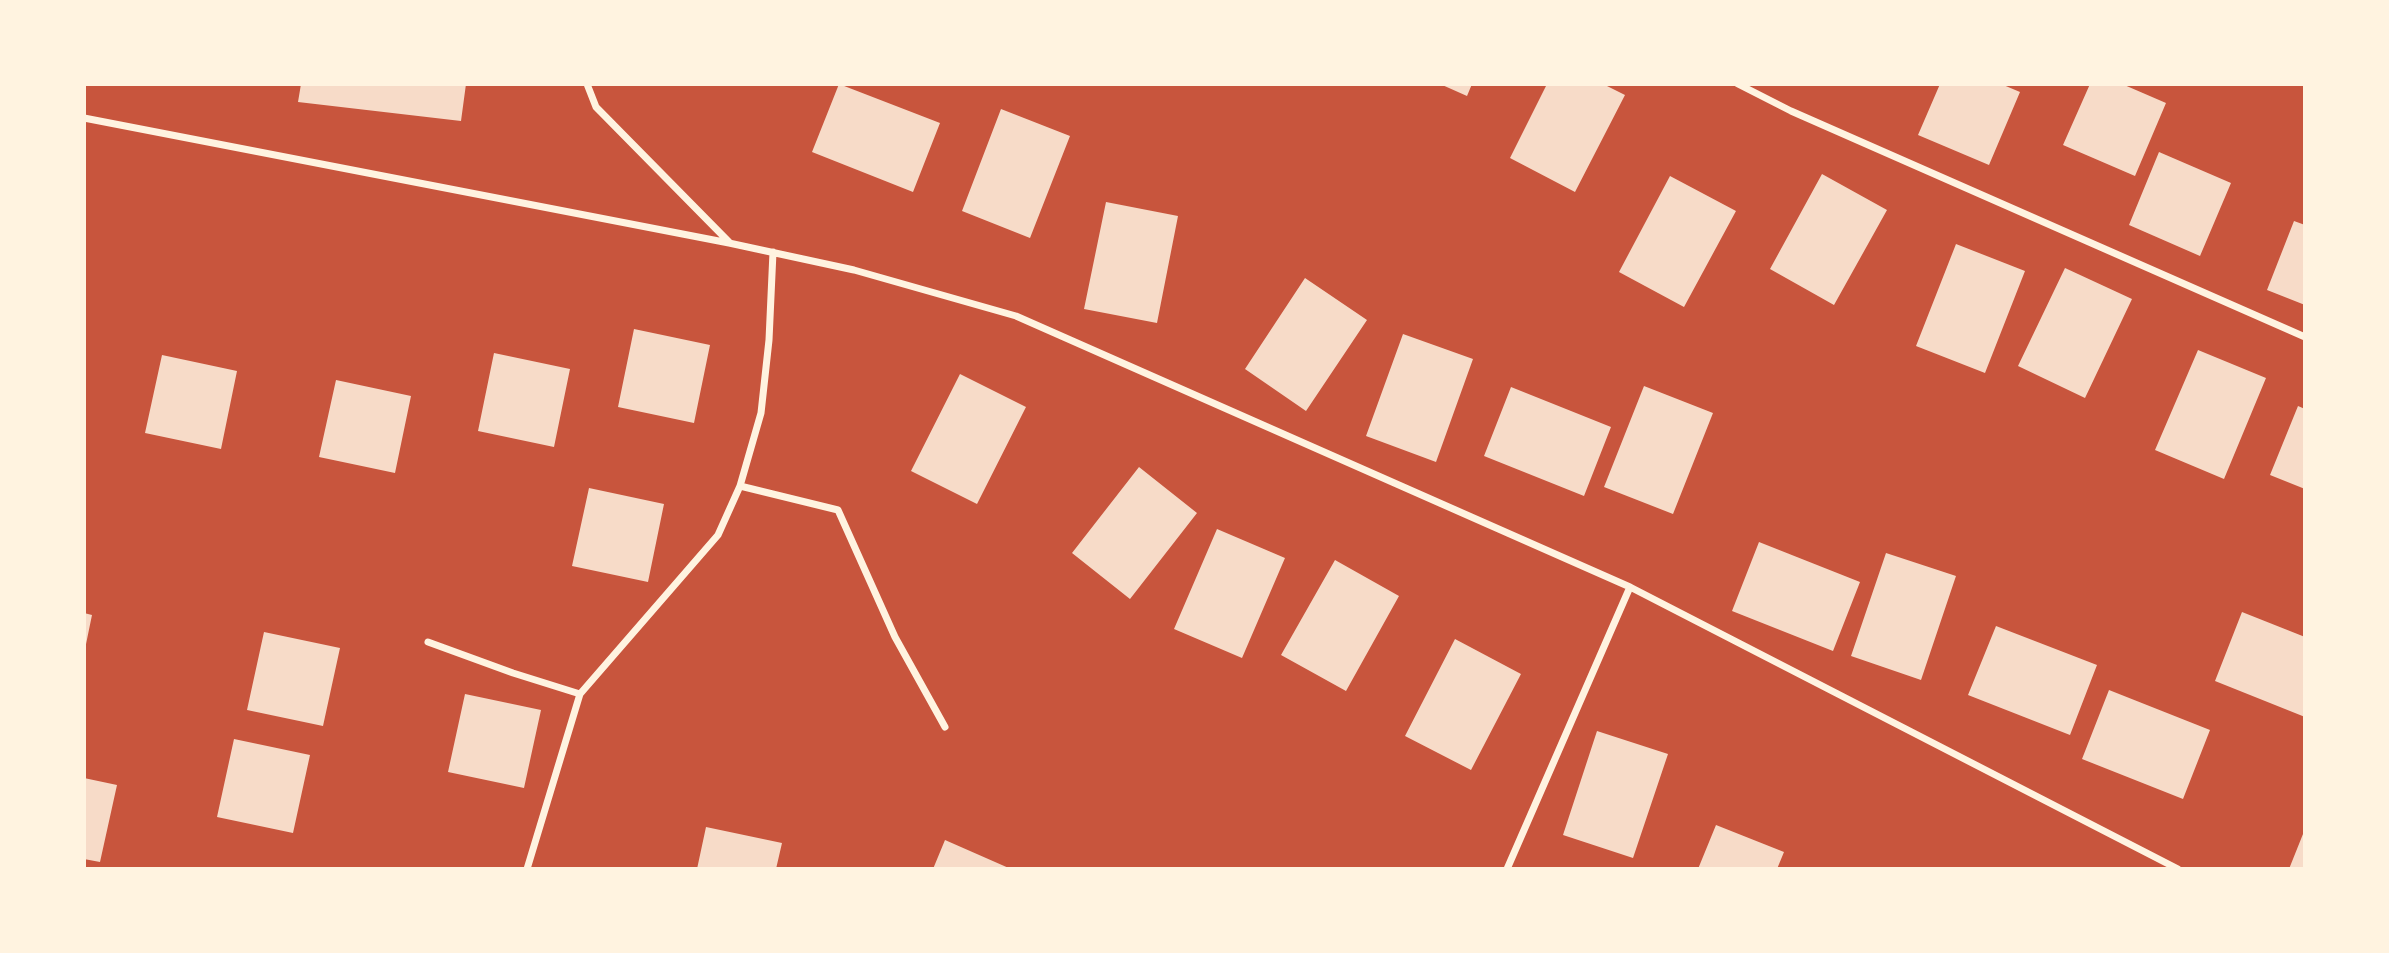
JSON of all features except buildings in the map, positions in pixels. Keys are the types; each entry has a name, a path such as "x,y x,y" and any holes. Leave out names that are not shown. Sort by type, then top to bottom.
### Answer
{"street":[{"path":"587,84 596,107 729,243"},
{"path":"1738,84 1791,111 2305,337"},
{"path":"84,118 773,252 854,270 1016,316 1630,587 2178,869"},
{"path":"527,869 580,694 718,535 740,486 761,413 769,340 773,252"},
{"path":"740,486 838,510 895,637 945,727"},
{"path":"1507,869 1630,587"},
{"path":"428,642 580,694"}]}
